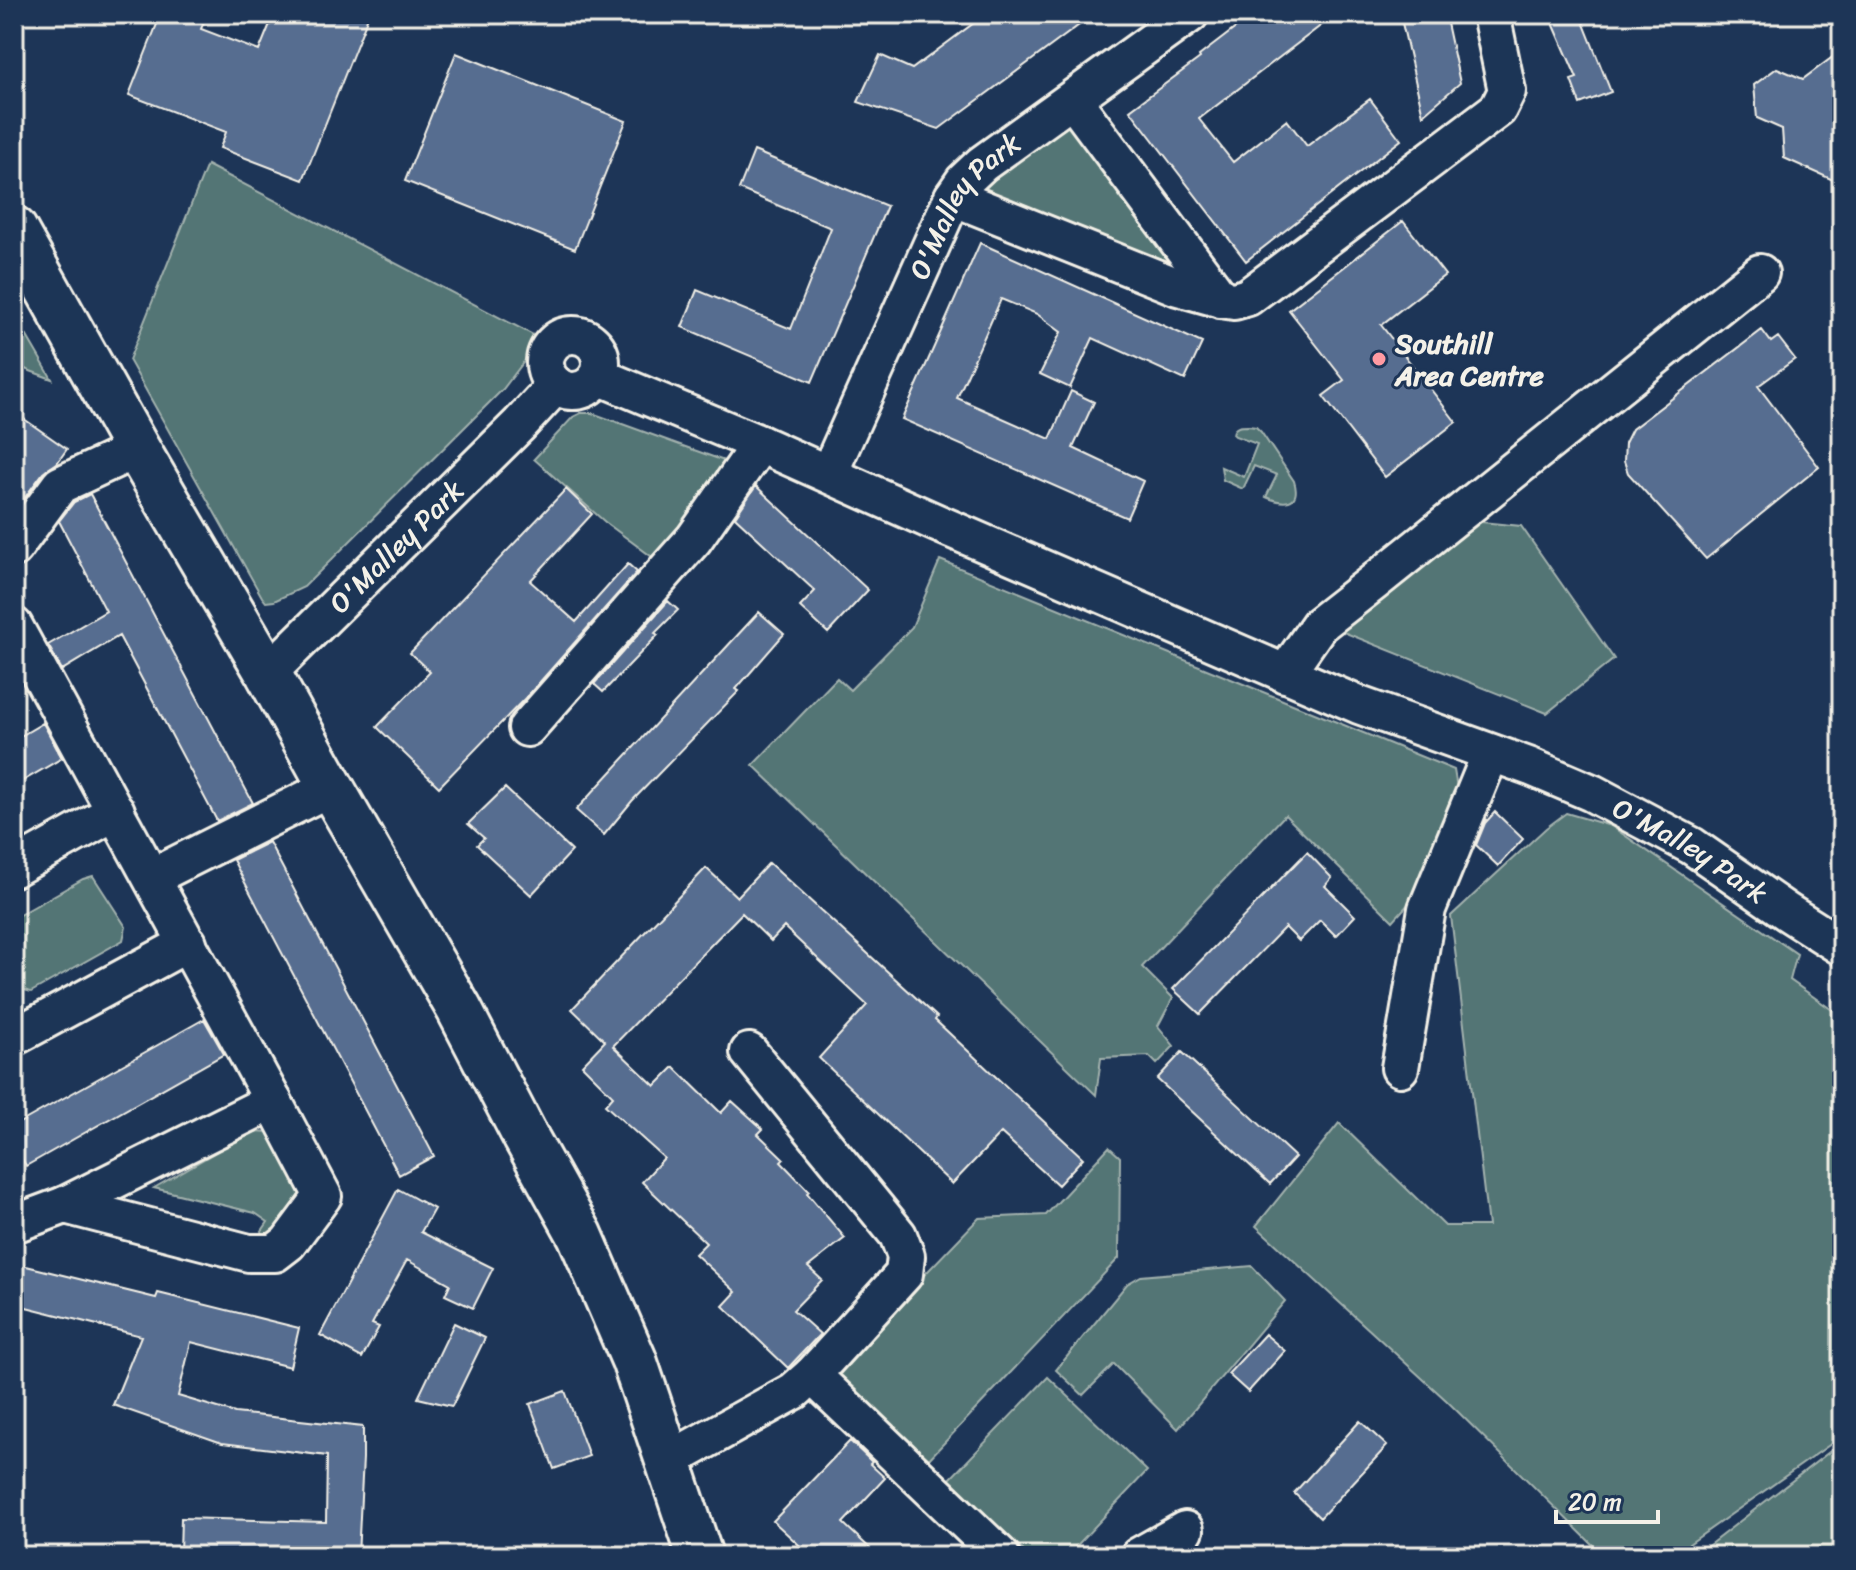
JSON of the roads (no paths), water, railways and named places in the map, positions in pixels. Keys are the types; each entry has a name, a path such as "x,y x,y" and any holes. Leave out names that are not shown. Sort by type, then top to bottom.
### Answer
{"main road":[{"path":"14,229 459,1009 580,1235 634,1360 700,1556"}],"street":[{"name":"O'Malley Park","path":"829,473 953,197 964,181 982,164 1190,14"},
{"path":"953,197 1178,287 1234,301 1248,297 1498,109 1507,91 1491,14"},
{"path":"1073,100 1221,299"},
{"path":"1285,674 1311,635 1330,615 1760,273"},
{"path":"570,335 588,339 596,346 601,360 598,376 579,390 571,391 556,385 550,379 545,361 553,343 570,335"},
{"name":"O'Malley Park","path":"598,376 829,473 1285,674 1592,793 1692,846 1842,947"},
{"name":"O'Malley Park","path":"268,673 556,385"},
{"path":"527,728 694,539 760,444"},
{"path":"14,548 60,485 137,449"},
{"path":"14,626 323,1196 288,1243 275,1253 249,1253 65,1205"},
{"path":"1400,1068 1427,909 1491,753"},
{"path":"152,877 331,787"},
{"path":"14,868 116,811"},
{"path":"14,1037 188,943"},
{"path":"668,1461 794,1391 904,1274 906,1256 898,1235 749,1052"},
{"path":"14,1224 65,1205 273,1101"},
{"path":"812,1375 1001,1556"},
{"path":"1139,1556 1185,1530"}],"place":[{"name":"Southill Area Centre","path":"1379,359"}]}
